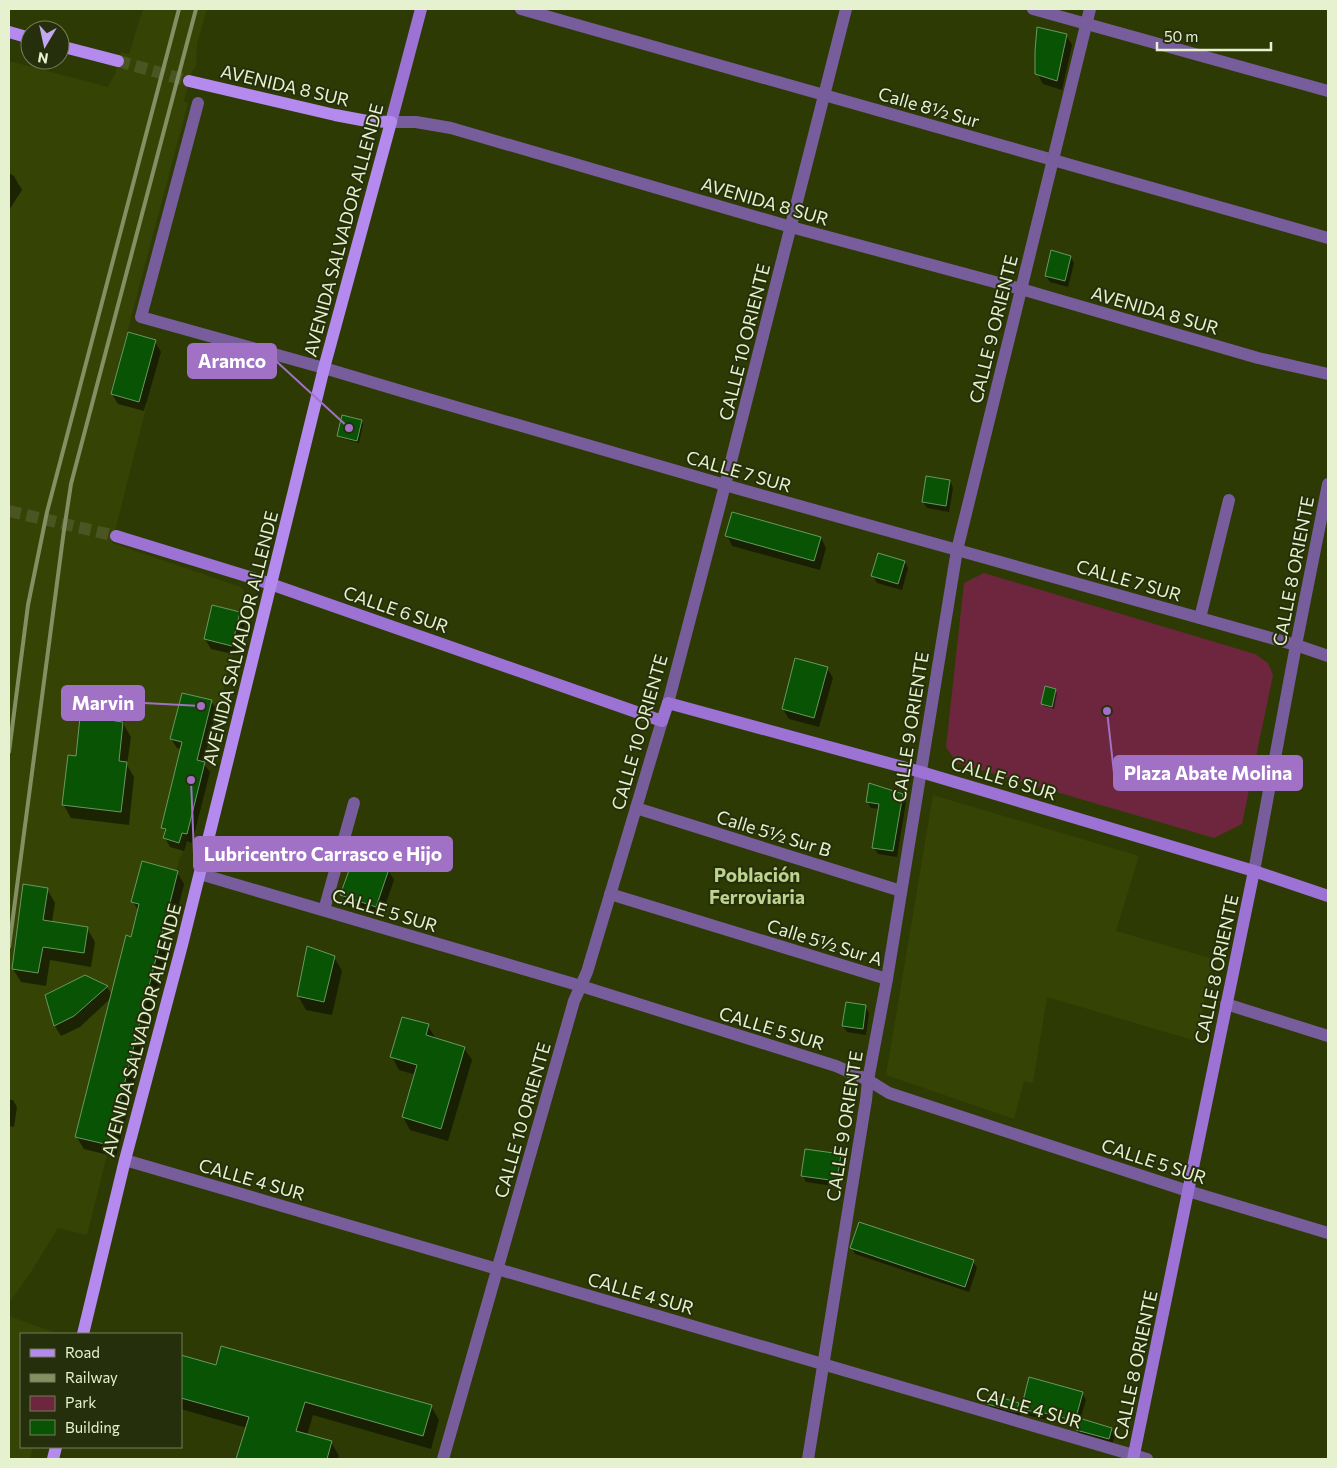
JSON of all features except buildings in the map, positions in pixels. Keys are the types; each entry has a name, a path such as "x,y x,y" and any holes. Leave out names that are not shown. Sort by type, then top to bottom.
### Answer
{"main road":[{"path":"70,49 118,61"},
{"name":"AVENIDA 8 SUR","path":"189,81 335,115 367,121 391,122"},
{"name":"AVENIDA SALVADOR ALLENDE","path":"83,1333 125,1160 200,874 324,368 391,122"}],"street":[{"name":"AVENIDA SALVADOR ALLENDE","path":"391,122 421,9"},
{"name":"Calle 8½ Sur","path":"521,9 1328,238"},
{"name":"CALLE 10 ORIENTE","path":"444,1459 574,1001 587,972 668,703 726,485 846,9"},
{"path":"1033,9 1328,91"},
{"name":"CALLE 9 ORIENTE","path":"808,1459 868,1080 957,550 1090,9"},
{"name":"CALLE 7 SUR","path":"198,103 141,317 726,485 1296,645 1328,656"},
{"name":"AVENIDA 8 SUR","path":"391,122 416,122 451,128 791,227 1021,289 1258,358 1328,374"},
{"name":"CALLE 8 ORIENTE","path":"1134,1457 1254,871 1296,645 1326,504 1328,484"},
{"path":"1200,618 1229,500"},
{"name":"CALLE 6 SUR","path":"116,536 272,584 662,721"},
{"name":"CALLE 6 SUR","path":"668,703 921,772 1254,871 1328,896"},
{"path":"324,910 354,803"},
{"name":"Calle 5½ Sur B","path":"636,808 901,890"},
{"name":"CALLE 5 SUR","path":"200,874 581,986 836,1066 868,1080 889,1093 1188,1191 1328,1233"},
{"name":"Calle 5½ Sur A","path":"610,894 886,979"},
{"path":"1226,1004 1328,1036"},
{"name":"CALLE 4 SUR","path":"125,1160 1134,1457 1147,1459"}],"shaded area":[{"path":"143,9 207,9 197,44 196,66 192,71 184,101 188,103 111,393 147,404 112,543 241,587 247,596 182,856 180,856 178,871 87,1235 58,1228 9,1303 9,61 20,64 20,70 43,70 108,87 115,74 121,52 129,54"},
{"path":"933,795 1139,856 1116,931 1213,959 1196,1041 1047,997 1033,1083 1024,1081 1014,1119 886,1075"},
{"path":"9,1316 56,1333 20,1333 20,1448 33,1448 30,1459 9,1459"}],"green space":[{"path":"984,573 1255,654 1268,663 1273,675 1242,824 1214,838 957,763 946,747 964,583"}],"tunnel":[{"path":"118,61 189,81"},
{"path":"9,511 116,536"}],"railway":[{"path":"9,752 28,605 47,512 179,9"},
{"path":"9,947 71,484 196,9"}],"place":[{"name":"Aramco","path":"349,428"},
{"name":"Marvin","path":"201,706"},
{"name":"Plaza Abate Molina","path":"1107,711"},
{"name":"Lubricentro Carrasco e Hijo","path":"191,780"}],"district":[{"name":"Población Ferroviaria","path":"757,885"}]}
